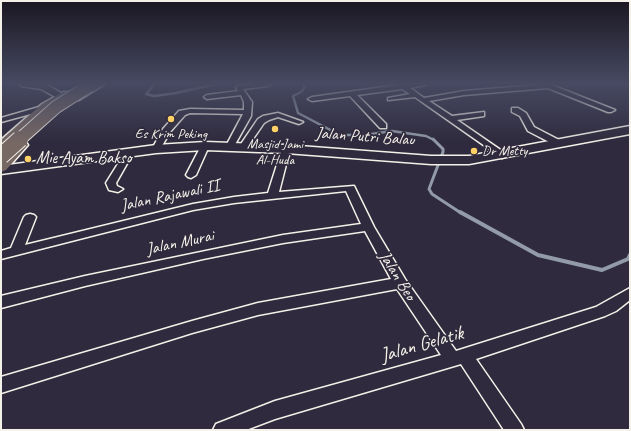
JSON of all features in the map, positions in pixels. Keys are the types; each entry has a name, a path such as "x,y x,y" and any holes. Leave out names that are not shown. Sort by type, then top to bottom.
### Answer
{"main road":[{"path":"1,167 31,130 46,108 52,104"},
{"path":"1,156 61,104"},
{"path":"1,147 12,137 26,132 30,133 31,130 66,104"},
{"name":"Jalan Putri Balau","path":"1,170 156,149 205,146 286,148 431,160 456,160 502,155 630,130"}],"street":[{"path":"237,146 247,116 248,104"},
{"path":"362,104 383,126"},
{"path":"430,104 502,155"},
{"path":"596,104 611,110"},
{"path":"1,120 46,108"},
{"path":"515,110 523,115 530,129 558,143"},
{"path":"156,149 166,131 182,113 190,111 248,112"},
{"path":"450,119 480,114"},
{"path":"237,146 261,121 266,118 278,116 299,122"},
{"path":"191,175 205,146"},
{"path":"273,195 286,148"},
{"path":"118,189 113,188 111,183 129,153"},
{"name":"Jalan Rajawali II","path":"1,255 193,207 273,195 350,188"},
{"name":"Jalan Beo","path":"350,188 368,228 400,283 515,430"},
{"path":"16,251 30,217"},
{"name":"Jalan Murai","path":"1,302 92,279 210,253 283,239 368,228"},
{"path":"1,385 192,327 258,309 400,283"},
{"name":"Jalan Gelatik","path":"226,429 275,410 459,357 600,312 626,296"}],"waterway":[{"path":"295,104 298,113 340,135 365,135 392,131 426,136 434,140"},
{"path":"434,140 443,149 443,152 429,189 432,194 461,213"},
{"path":"460,212 538,255 602,270 628,259 630,255"}],"place":[{"name":"Es Krim Peking","path":"171,119"},
{"name":"Masjid Jami Al-Huda","path":"275,129"},
{"name":"Dr Metty","path":"474,151"},
{"name":"Mie Ayam Bakso","path":"28,159"}]}
